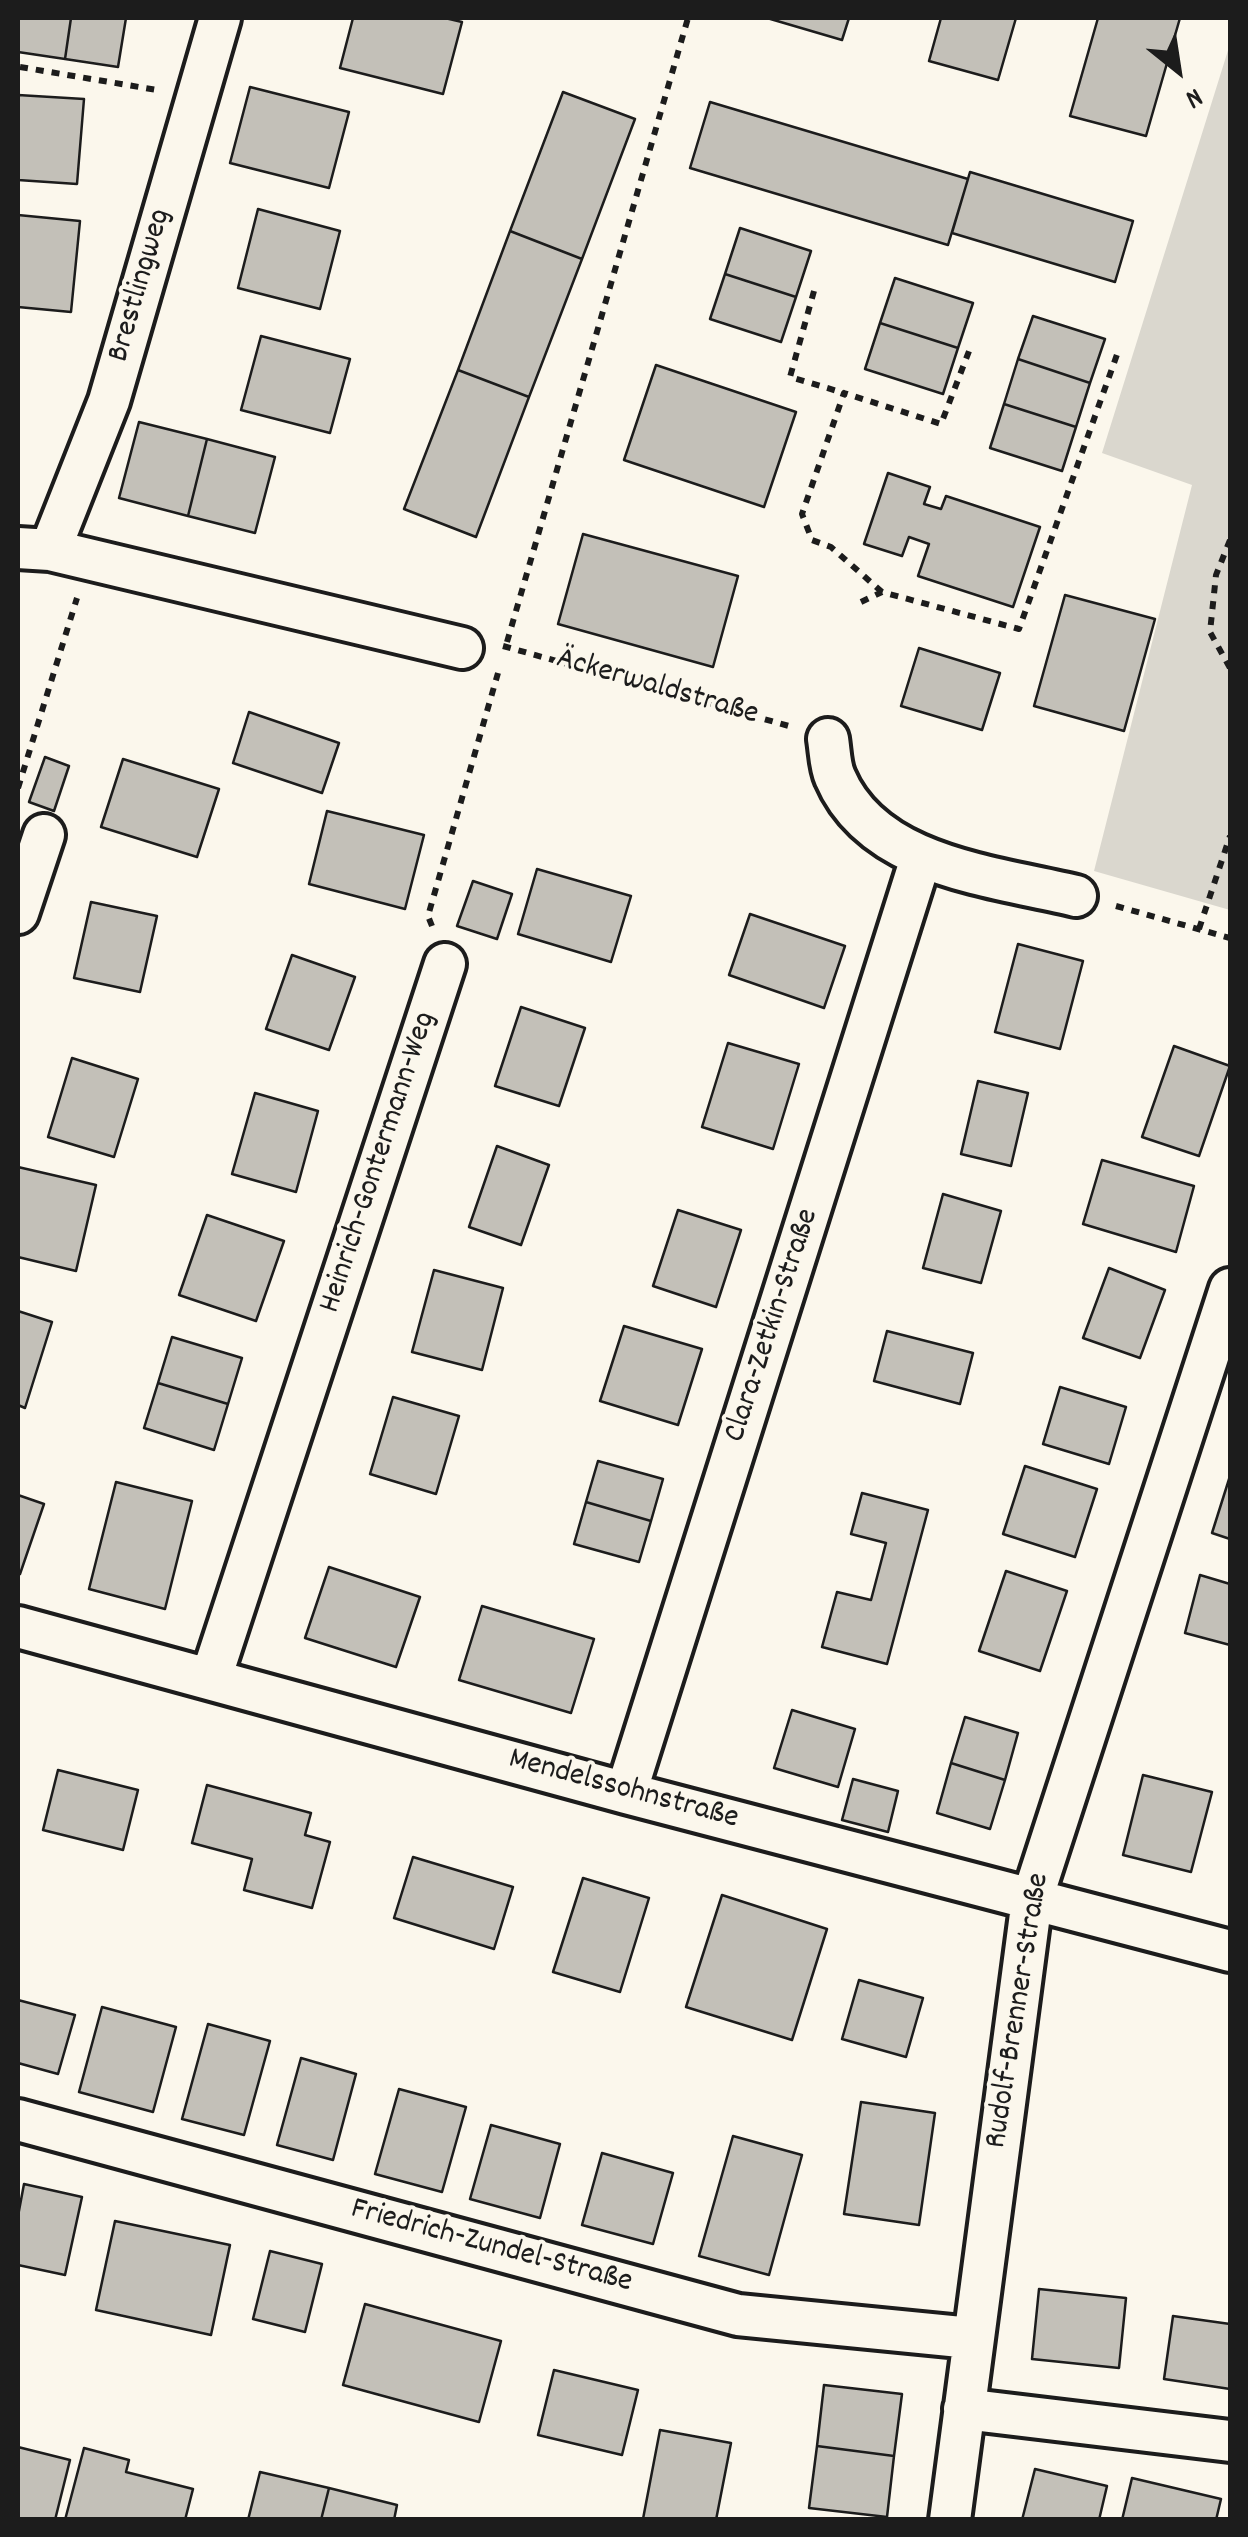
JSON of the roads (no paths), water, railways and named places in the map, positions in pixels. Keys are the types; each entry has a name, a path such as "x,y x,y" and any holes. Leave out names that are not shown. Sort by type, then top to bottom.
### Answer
{"street":[{"name":"Brestlingweg","path":"52,553 109,401 220,18"},
{"path":"52,553 462,648"},
{"path":"828,739 834,775 850,801 875,826 921,858 1076,896"},
{"path":"18,913 44,835"},
{"name":"Clara-Zetkin-Straße","path":"626,1793 921,858"},
{"name":"Heinrich-Gontermann-Weg","path":"211,1678 446,964"},
{"name":"Rudolf-Brenner-Straße","path":"950,2520 1032,1898 1230,1289"},
{"name":"Mendelssohnstraße","path":"18,1627 1230,1952"},
{"name":"Friedrich-Zundel-Straße","path":"18,2120 738,2314 971,2338"},
{"path":"964,2410 1230,2442"}]}
